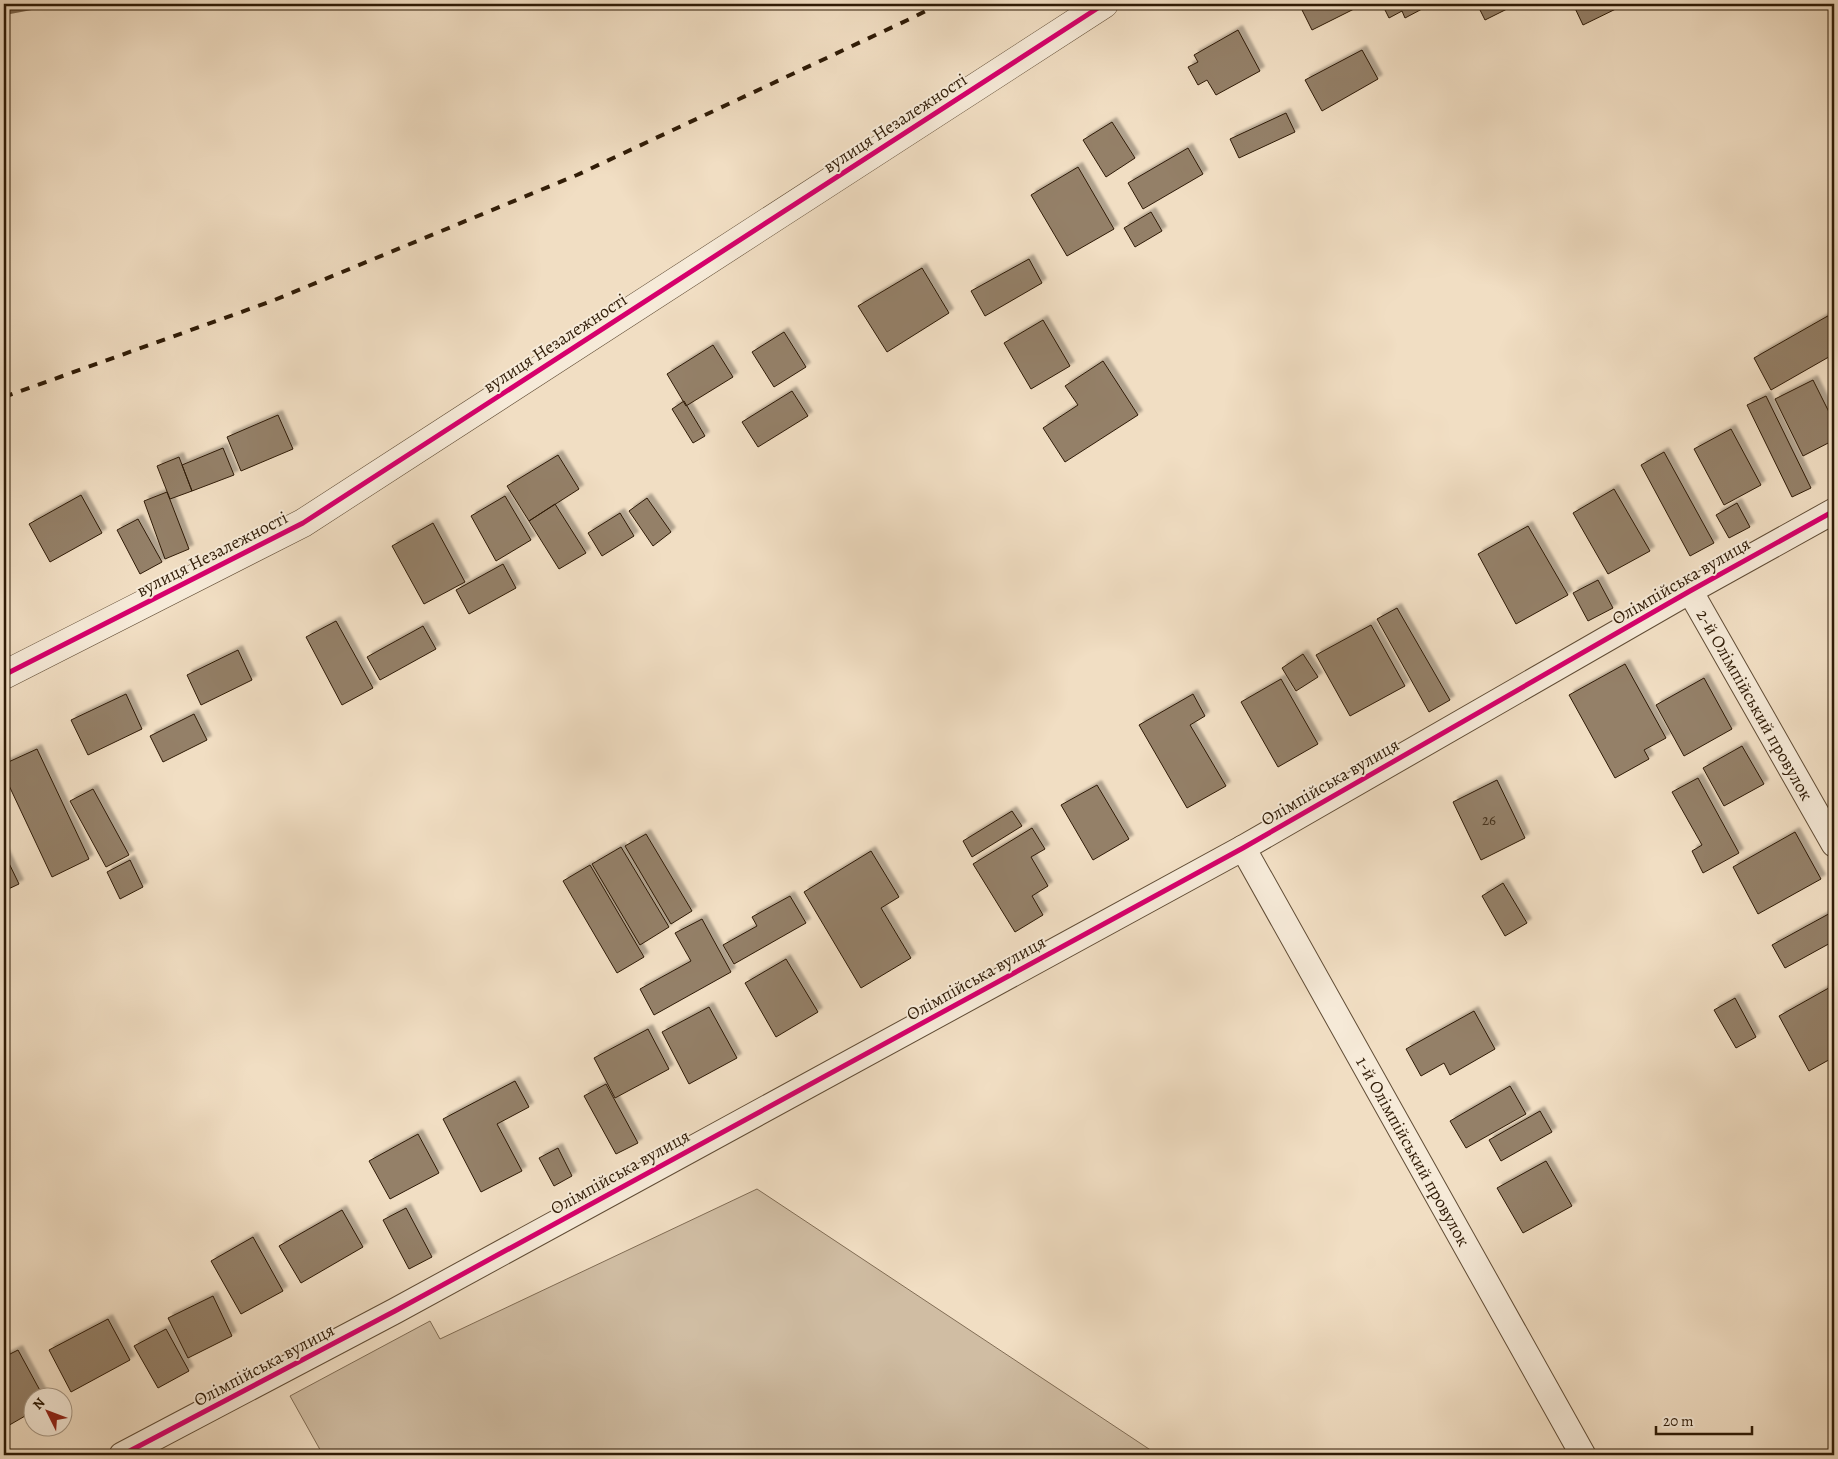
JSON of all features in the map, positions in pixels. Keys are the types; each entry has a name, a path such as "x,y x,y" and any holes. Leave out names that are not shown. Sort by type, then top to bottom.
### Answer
{"street":[{"name":"вулиця Незалежності","path":"4,675 303,524 1104,4"},
{"name":"Олімпійська вулиця","path":"122,1455 395,1311 1243,848 1690,591 1834,511"},
{"name":"2-й Олімпійський провулок","path":"1690,591 1834,844"},
{"name":"1-й Олімпійський провулок","path":"1243,848 1583,1455"}],"shaded area":[{"path":"757,1189 1158,1455 323,1455 290,1396 430,1321 440,1339"}],"building":[{"path":"1299,4 1364,4 1312,30"},
{"path":"1382,4 1420,4 1422,9 1405,18 1402,11 1389,18"},
{"path":"1477,4 1517,4 1485,20"},
{"path":"1573,4 1626,4 1583,25"},
{"path":"1238,30 1260,71 1216,95 1207,80 1198,85 1188,67 1198,62 1194,55"},
{"path":"1362,50 1378,79 1322,111 1305,80"},
{"path":"1286,113 1295,132 1239,158 1230,139"},
{"path":"1112,122 1135,158 1106,177 1083,140"},
{"path":"1188,148 1203,174 1143,209 1128,183"},
{"path":"1078,167 1114,229 1067,256 1031,195"},
{"path":"1151,212 1162,231 1135,247 1124,228"},
{"path":"1029,259 1042,283 985,316 971,291"},
{"path":"922,268 949,313 887,352 858,306"},
{"path":"1833,313 1834,354 1771,390 1754,358"},
{"path":"1043,320 1070,366 1031,389 1004,343"},
{"path":"784,332 806,367 774,387 752,352"},
{"path":"713,345 733,377 686,406 667,374"},
{"path":"1103,361 1138,415 1065,462 1043,428 1078,405 1065,386"},
{"path":"1813,380 1834,422 1834,440 1803,456 1775,399"},
{"path":"792,391 808,416 758,447 742,422"},
{"path":"1766,396 1811,488 1792,497 1747,405"},
{"path":"684,401 705,436 693,443 672,409"},
{"path":"278,415 293,449 241,471 227,437"},
{"path":"1731,429 1761,485 1724,505 1694,449"},
{"path":"223,448 234,475 192,491 182,465"},
{"path":"1664,452 1714,543 1690,556 1641,465"},
{"path":"558,455 579,489 529,521 507,486"},
{"path":"179,457 192,491 170,499 157,466"},
{"path":"1614,489 1650,551 1608,574 1573,513"},
{"path":"167,492 189,549 165,559 144,501"},
{"path":"81,495 102,533 50,562 29,524"},
{"path":"505,496 531,540 496,561 471,516"},
{"path":"647,498 671,532 653,546 629,511"},
{"path":"1737,503 1750,527 1729,538 1716,515"},
{"path":"555,504 586,553 559,569 529,521"},
{"path":"620,513 634,536 602,556 588,533"},
{"path":"138,519 162,562 140,574 117,530"},
{"path":"433,523 465,582 424,604 392,546"},
{"path":"1528,526 1568,595 1516,624 1478,554"},
{"path":"503,564 516,588 469,614 456,590"},
{"path":"1598,580 1613,608 1588,621 1573,593"},
{"path":"1397,608 1450,700 1429,712 1377,619"},
{"path":"336,621 373,688 342,705 306,637"},
{"path":"1371,625 1405,686 1350,716 1316,655"},
{"path":"423,626 436,649 380,680 367,657"},
{"path":"238,650 252,680 201,705 187,675"},
{"path":"1303,654 1318,677 1296,691 1282,668"},
{"path":"1625,664 1666,738 1644,750 1649,759 1615,778 1569,695"},
{"path":"1704,678 1732,729 1684,756 1656,705"},
{"path":"1281,679 1318,744 1278,767 1241,702"},
{"path":"126,694 142,729 88,755 71,720"},
{"path":"1193,694 1205,716 1190,725 1226,786 1187,808 1139,725"},
{"path":"194,714 207,740 163,762 150,736"},
{"path":"1742,746 1764,784 1724,806 1703,768"},
{"path":"37,749 89,859 52,877 4,775 4,764"},
{"path":"1698,778 1739,853 1703,873 1692,851 1702,845 1672,792"},
{"path":"1497,780 1525,838 1481,860 1453,802"},
{"path":"1097,785 1129,839 1093,860 1061,805"},
{"path":"93,789 129,855 106,867 70,801"},
{"path":"1012,811 1022,826 972,857 963,841"},
{"path":"1032,828 1045,849 1031,857 1048,886 1032,896 1043,915 1015,932 973,864"},
{"path":"1795,832 1821,879 1758,914 1733,867"},
{"path":"646,834 692,911 671,924 625,846"},
{"path":"621,847 669,927 640,945 592,864"},
{"path":"871,851 899,897 881,908 911,958 861,988 804,892"},
{"path":"4,853 19,884 4,891"},
{"path":"130,860 143,887 120,899 107,872"},
{"path":"590,865 644,957 617,973 563,881"},
{"path":"1503,883 1527,923 1505,936 1482,896"},
{"path":"790,896 806,923 734,964 723,945 757,926 752,917"},
{"path":"1834,911 1834,941 1785,968 1772,945"},
{"path":"702,919 731,972 654,1015 640,989 691,961 675,933"},
{"path":"786,959 818,1012 776,1037 745,983"},
{"path":"1834,985 1834,1057 1809,1071 1779,1016"},
{"path":"1735,998 1756,1037 1736,1048 1714,1010"},
{"path":"709,1007 737,1058 689,1084 662,1032"},
{"path":"1474,1011 1495,1049 1450,1075 1444,1063 1421,1076 1406,1049"},
{"path":"648,1029 669,1069 615,1098 594,1058"},
{"path":"515,1081 529,1107 497,1124 522,1171 481,1192 443,1119"},
{"path":"606,1084 638,1143 616,1154 584,1096"},
{"path":"1510,1086 1526,1114 1466,1148 1450,1121"},
{"path":"1540,1111 1552,1132 1501,1161 1489,1140"},
{"path":"418,1134 439,1173 390,1199 369,1161"},
{"path":"558,1148 572,1176 554,1186 539,1158"},
{"path":"1546,1161 1572,1206 1523,1233 1497,1188"},
{"path":"406,1208 432,1257 409,1269 383,1220"},
{"path":"342,1210 363,1247 301,1283 279,1246"},
{"path":"253,1237 283,1291 241,1314 211,1261"},
{"path":"213,1296 232,1336 188,1358 168,1318"},
{"path":"108,1319 130,1360 72,1391 72,1386 68,1386 49,1350"},
{"path":"166,1329 189,1371 158,1388 134,1346"},
{"path":"18,1350 38,1386 22,1386 22,1418 6,1427 4,1422 4,1357"}],"waterway":[{"path":"4,10 36,4"}],"railway":[{"path":"4,397 272,301 577,175 939,4"}],"cycle path":[{"path":"4,675 303,523 1104,4"},
{"path":"122,1455 395,1311 1243,848 1690,591 1834,511"}]}
